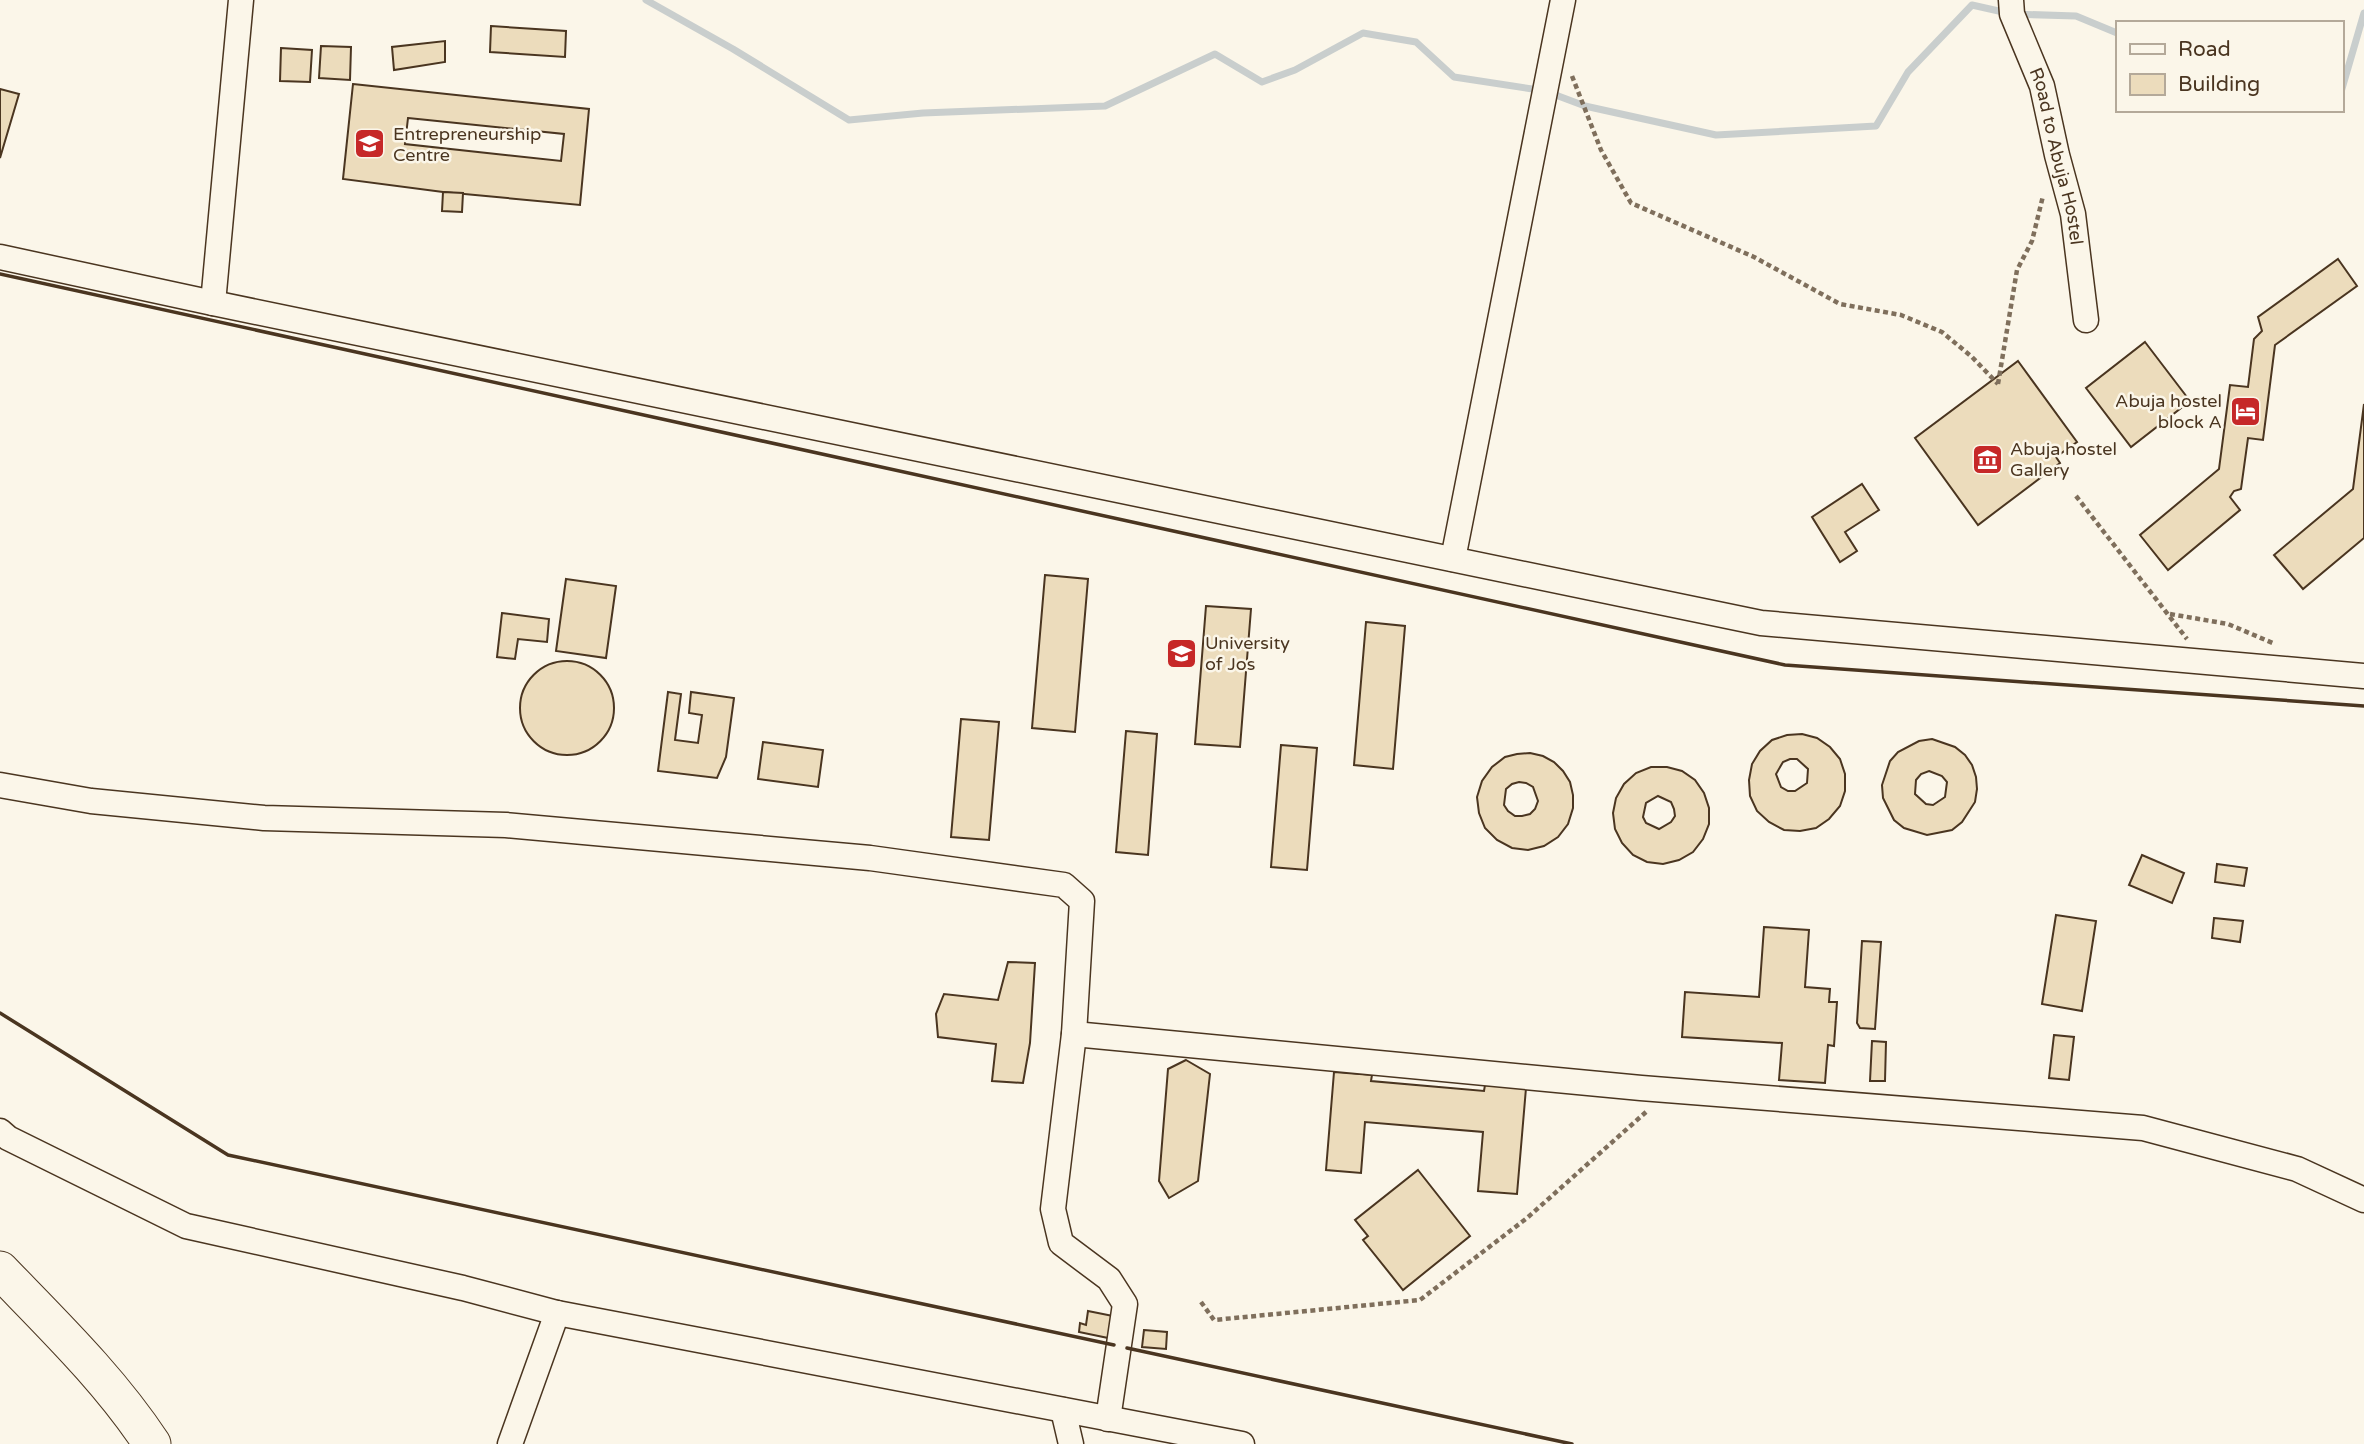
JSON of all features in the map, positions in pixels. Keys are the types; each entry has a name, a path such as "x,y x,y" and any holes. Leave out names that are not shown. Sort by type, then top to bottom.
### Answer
{"highway":[{"path":"0,1270 133,1415 152,1444"}],"lane":[{"path":"213,303 241,0"},
{"path":"1453,559 1563,0"},
{"name":"Road to Abuja Hostel","path":"2011,0 2012,15 2042,86 2073,214 2086,320"},
{"path":"0,257 1761,623 2364,676"},
{"path":"0,785 91,802 264,818 506,825 870,858 1064,885 1082,901 1074,1034 1053,1209 1061,1243 1109,1279 1125,1304 1108,1419"},
{"path":"1074,1034 1671,1091 2143,1128 2297,1168 2364,1200"},
{"path":"0,1131 8,1138 186,1226 463,1288 557,1313 1242,1444"},
{"path":"510,1444 557,1313"},
{"path":"1063,1410 1071,1444"}],"path":[{"path":"1555,39 1586,107 1601,150 1631,203 1744,252 1840,304 1901,316 1942,332 1972,356 1998,384 2017,270 2032,241 2057,155"},
{"path":"2076,496 2169,614 2228,624 2286,647 2311,671"},
{"path":"1201,1302 1214,1320 1420,1300 1527,1218 1671,1091"}],"building":[{"path":"491,26 566,31 565,57 490,52"},
{"path":"445,41 445,62 394,70 392,47"},
{"path":"321,46 351,47 350,80 319,78"},
{"path":"281,48 312,50 310,82 280,81"},
{"path":"353,84 589,109 580,205 343,179","holes":["408,118 564,134 561,161 405,144"]},
{"path":"0,89 19,94 0,158"},
{"path":"443,192 463,193 462,212 442,211"},
{"path":"2338,259 2357,286 2275,345 2263,440 2248,438 2241,489 2234,491 2230,497 2240,510 2168,570 2140,535 2219,469 2230,385 2248,387 2254,339 2262,331 2258,317"},
{"path":"2145,342 2190,401 2131,447 2086,388"},
{"name":"Abuja hostel Gallery","path":"2018,361 2077,442 2056,457 2060,463 1978,525 1915,438"},
{"path":"2364,404 2364,538 2303,589 2274,555 2353,489"},
{"path":"1862,484 1879,510 1845,532 1857,551 1840,562 1812,517"},
{"path":"1045,575 1088,579 1075,732 1032,728"},
{"path":"566,579 616,586 606,658 556,651"},
{"path":"1206,606 1251,609 1240,747 1195,744"},
{"path":"502,613 549,619 547,642 518,639 515,659 497,657"},
{"path":"1366,622 1405,626 1393,769 1354,765"},
{"path":"567,661 585,665 600,675 610,690 614,708 610,726 600,741 585,751 567,755 549,751 534,741 524,726 520,708 524,690 534,675 549,665"},
{"path":"668,692 681,694 675,740 698,743 702,715 689,713 691,692 734,698 726,757 717,778 658,771"},
{"path":"961,719 999,722 989,840 951,837"},
{"path":"1126,731 1157,734 1148,855 1116,852"},
{"path":"1802,734 1817,738 1830,747 1840,759 1845,774 1845,791 1840,806 1829,819 1816,828 1784,830 1757,811 1750,796 1752,764 1760,751 1772,740","holes":["1797,759 1808,769 1807,783 1795,791 1788,791 1781,787 1776,774 1783,762"]},
{"path":"1932,739 1955,747 1972,765 1977,789 1975,802 1962,822 1952,830 1927,835 1904,828 1894,820 1883,798 1882,785 1890,761 1898,752 1919,741","holes":["1929,771 1942,776 1947,782 1945,797 1933,805 1926,804 1915,794 1916,780 1921,774"]},
{"path":"763,742 823,750 818,787 758,779"},
{"path":"1281,745 1317,748 1307,870 1271,867"},
{"path":"1530,753 1554,762 1570,782 1573,795 1573,808 1568,824 1558,837 1544,846 1528,850 1512,848 1497,840 1485,828 1477,797 1482,781 1492,767 1505,757","holes":["1526,783 1533,787 1538,801 1530,814 1515,816 1504,805 1506,789 1512,784"]},
{"path":"1651,767 1667,767 1682,771 1695,780 1704,793 1709,808 1709,824 1703,839 1693,852 1679,860 1663,864 1647,862 1633,855 1622,843 1615,829 1613,813 1616,798 1624,784 1636,773","holes":["1658,796 1671,802 1675,816 1671,822 1659,829 1646,823 1643,817 1646,803"]},
{"path":"2142,855 2184,873 2172,903 2129,885"},
{"path":"2217,864 2247,868 2244,886 2215,882"},
{"path":"2056,915 2096,921 2082,1011 2042,1004"},
{"path":"2214,918 2243,921 2240,942 2212,938"},
{"path":"1764,927 1809,930 1805,987 1830,989 1829,1002 1837,1002 1834,1046 1828,1045 1825,1083 1779,1080 1782,1043 1682,1037 1685,992 1759,997"},
{"path":"1862,941 1881,942 1875,1029 1860,1028 1857,1023"},
{"path":"1008,962 1035,963 1030,1043 1023,1083 992,1081 996,1044 938,1037 936,1014 944,994 998,1000"},
{"path":"2054,1035 2074,1037 2069,1080 2049,1078"},
{"path":"1872,1041 1886,1042 1885,1081 1870,1081"},
{"path":"1186,1060 1210,1074 1198,1181 1169,1198 1159,1181 1168,1069"},
{"path":"1334,1072 1372,1075 1371,1081 1484,1091 1485,1085 1526,1088 1517,1194 1478,1191 1483,1132 1365,1122 1361,1173 1326,1170"},
{"path":"1418,1170 1470,1236 1403,1290 1363,1240 1368,1236 1355,1220"},
{"path":"1088,1311 1118,1317 1113,1339 1079,1332 1080,1323 1086,1325"},
{"path":"1144,1330 1167,1332 1166,1349 1142,1347"}],"waterway":[{"path":"646,0 849,120 923,113 1105,106 1215,54 1262,82 1295,70 1363,33 1416,42 1454,77 1545,91 1585,106 1716,135 1876,126 1908,72 1972,5 2012,14 2076,16 2116,33"},
{"path":"2343,85 2364,13"}],"wall":[{"path":"0,274 1785,665 2364,706"},
{"path":"0,1013 228,1155 1114,1345"},
{"path":"1127,1348 1572,1444"}],"place":[{"name":"Entrepreneurship Centre","path":"370,144"},
{"name":"Abuja hostel block A","path":"2245,411"},
{"name":"Abuja hostel Gallery","path":"1987,459"},
{"name":"University of Jos","path":"1182,653"}]}
